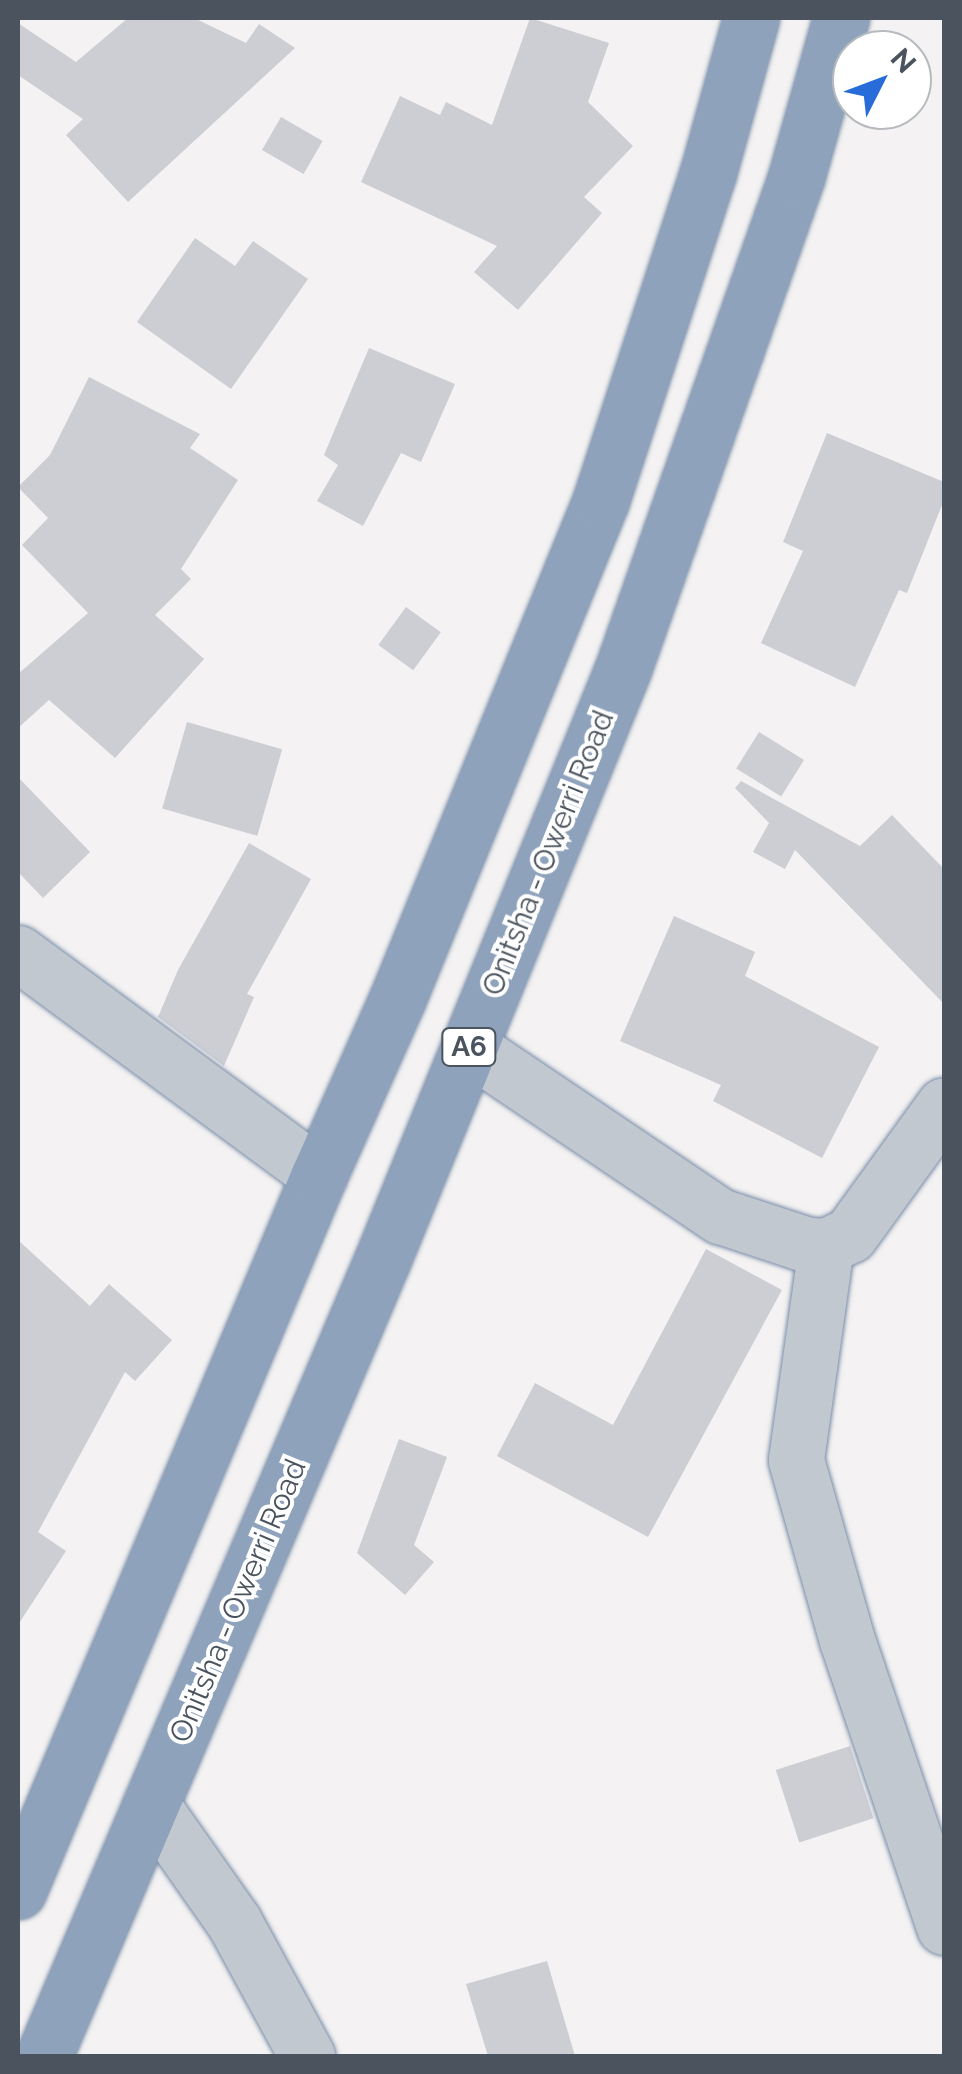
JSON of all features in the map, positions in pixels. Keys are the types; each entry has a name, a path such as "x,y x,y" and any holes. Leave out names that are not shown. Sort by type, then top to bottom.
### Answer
{"highway":[{"path":"18,1891 319,1175 397,1000 601,500 708,173 752,18"},
{"name":"Onitsha - Owerri Road","path":"44,2056 469,1047 623,670 796,178 841,18"}],"street":[{"path":"18,953 319,1175"},
{"path":"469,1047 720,1216 808,1245 826,1246 850,1234 944,1105"},
{"path":"826,1246 796,1460 847,1640 944,1928"},
{"path":"151,1804 234,1922 307,2056"}],"building":[{"path":"128,18 194,18 246,43 259,24 295,48 128,202 66,135 83,119 18,75 18,23 76,62"},
{"path":"530,18 609,43 588,102 633,146 584,197 602,213 518,310 474,272 497,246 361,182 400,96 440,115 446,102 492,125"},
{"path":"281,117 323,141 304,174 262,150"},
{"path":"195,238 235,266 253,241 308,279 231,389 137,322"},
{"path":"369,348 455,384 421,462 401,453 363,526 317,501 338,465 324,455"},
{"path":"89,377 200,434 190,448 238,480 181,569 191,579 155,615 204,659 115,758 49,700 18,728 18,674 88,613 22,545 48,518 18,487 50,455"},
{"path":"827,433 944,482 944,500 907,593 899,590 855,687 761,643 803,551 783,542"},
{"path":"406,607 441,632 413,670 378,645"},
{"path":"187,722 282,749 257,836 162,809"},
{"path":"759,732 804,760 781,797 736,768"},
{"path":"18,777 90,852 43,898 18,872"},
{"path":"741,781 860,846 892,815 944,869 944,1004 795,850 785,869 753,852 769,823 735,788"},
{"path":"249,843 311,879 247,994 254,997 224,1066 158,1017 178,970"},
{"path":"674,916 755,952 745,976 879,1047 822,1158 713,1101 721,1085 620,1041"},
{"path":"18,1240 90,1306 109,1284 172,1340 135,1381 125,1372 38,1532 66,1551 18,1625"},
{"path":"706,1249 782,1290 648,1537 497,1456 535,1383 613,1425"},
{"path":"399,1439 447,1457 414,1545 434,1562 405,1595 357,1553"},
{"path":"850,1746 873,1818 799,1842 776,1770"},
{"path":"547,1961 575,2056 488,2056 466,1984"}]}
